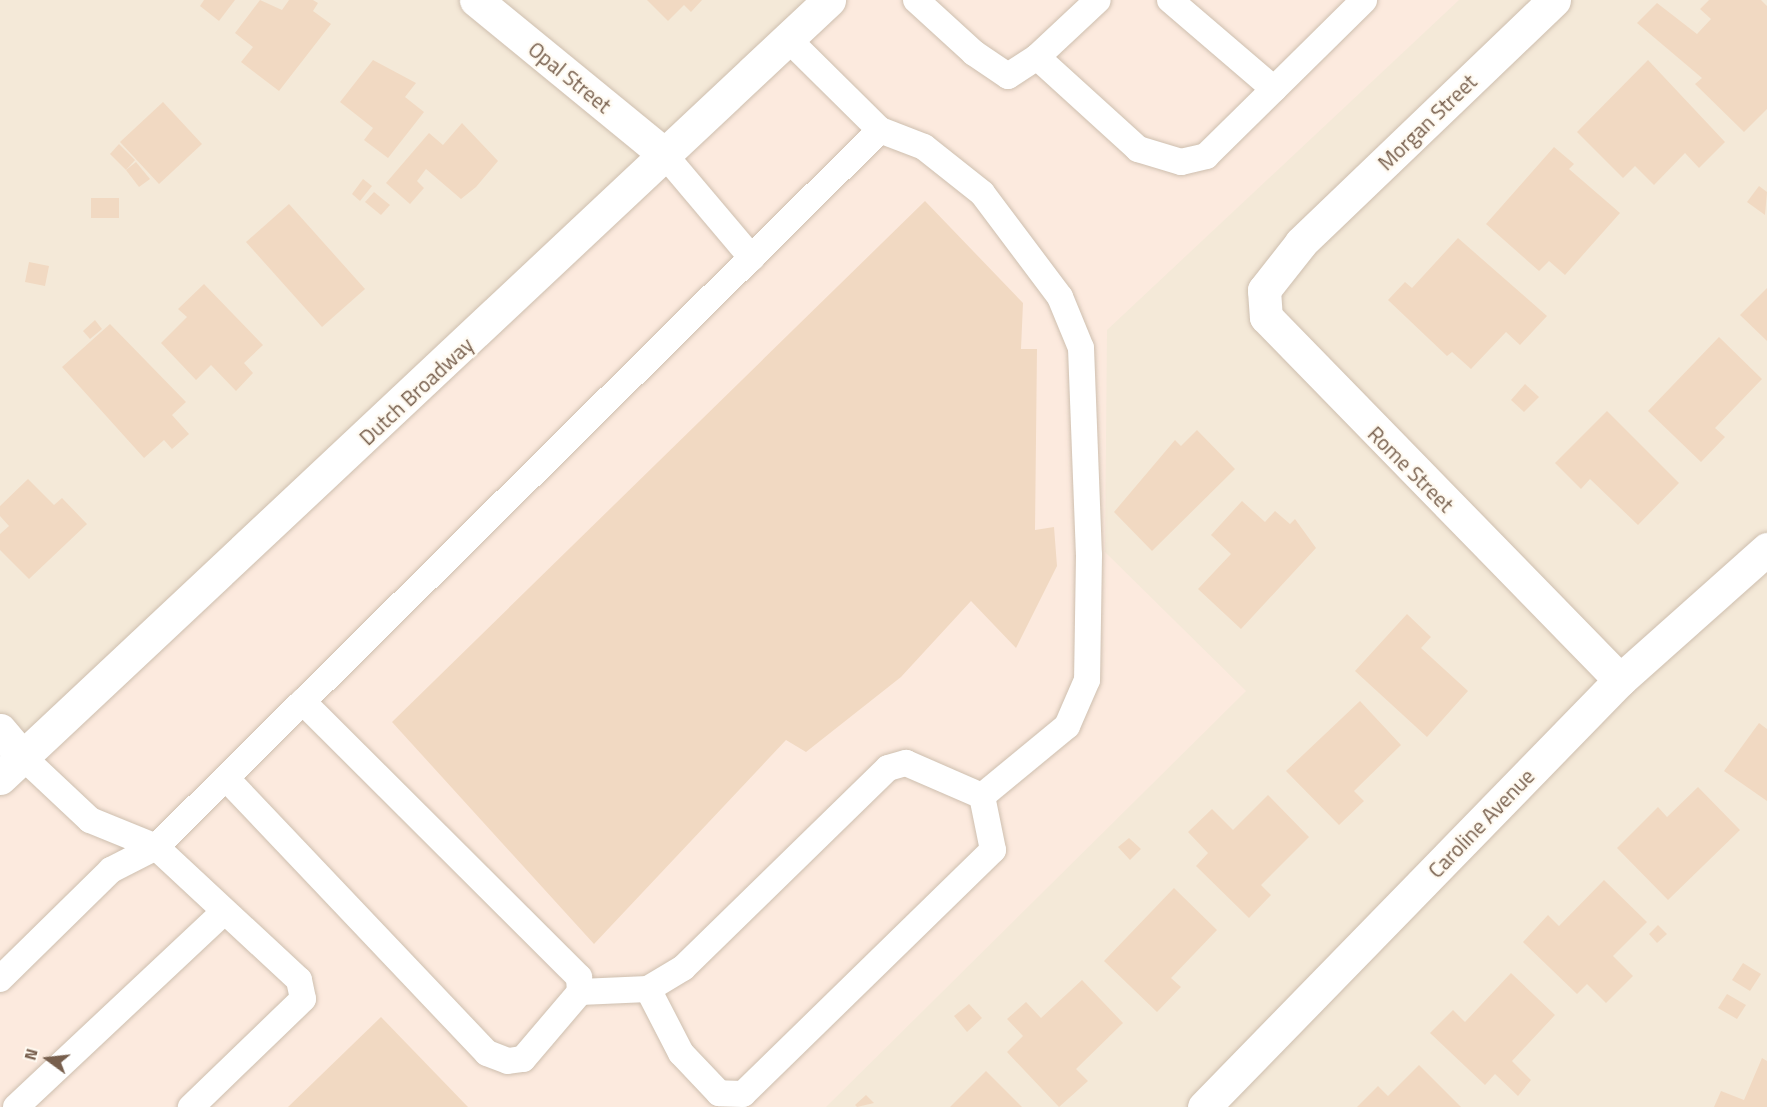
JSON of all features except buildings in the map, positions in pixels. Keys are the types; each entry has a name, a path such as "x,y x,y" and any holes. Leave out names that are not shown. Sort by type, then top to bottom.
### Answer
{"street":[{"name":"Opal Street","path":"476,0 664,154"},
{"name":"Dutch Broadway","path":"11,767 829,0"},
{"name":"Morgan Street","path":"1301,243 1554,0"},
{"name":"Rome Street","path":"1301,243 1264,290 1266,317 1281,339 1620,680"},
{"name":"Caroline Avenue","path":"1204,1107 1620,680 1760,567"},
{"path":"0,730 11,767"}],"lane":[{"path":"916,0 995,70 1008,76 1037,57 1098,0"},
{"path":"1170,0 1274,89"},
{"path":"1037,57 1138,149 1181,162 1206,156 1364,0"},
{"path":"788,39 880,130 924,147 982,193 1060,297 1081,348 1090,591 1087,680 1067,726 982,796"},
{"path":"0,978 111,870 156,847 880,130"},
{"path":"664,154 752,258"},
{"path":"226,777 487,1053 508,1061 523,1059 580,992 579,977 303,702"},
{"path":"580,992 648,989 683,968 888,768 906,763 982,796"},
{"path":"11,767 90,820 156,847 299,980 303,999 191,1107"},
{"path":"648,989 681,1053 717,1100 743,1094 993,850 982,796"},
{"path":"16,1107 224,912"}],"shaded area":[{"path":"0,0 1767,0 1767,1107 0,1107"},
{"path":"836,0 1459,0 1107,330 1105,552 1246,691 826,1107 0,1107 0,797"}]}
